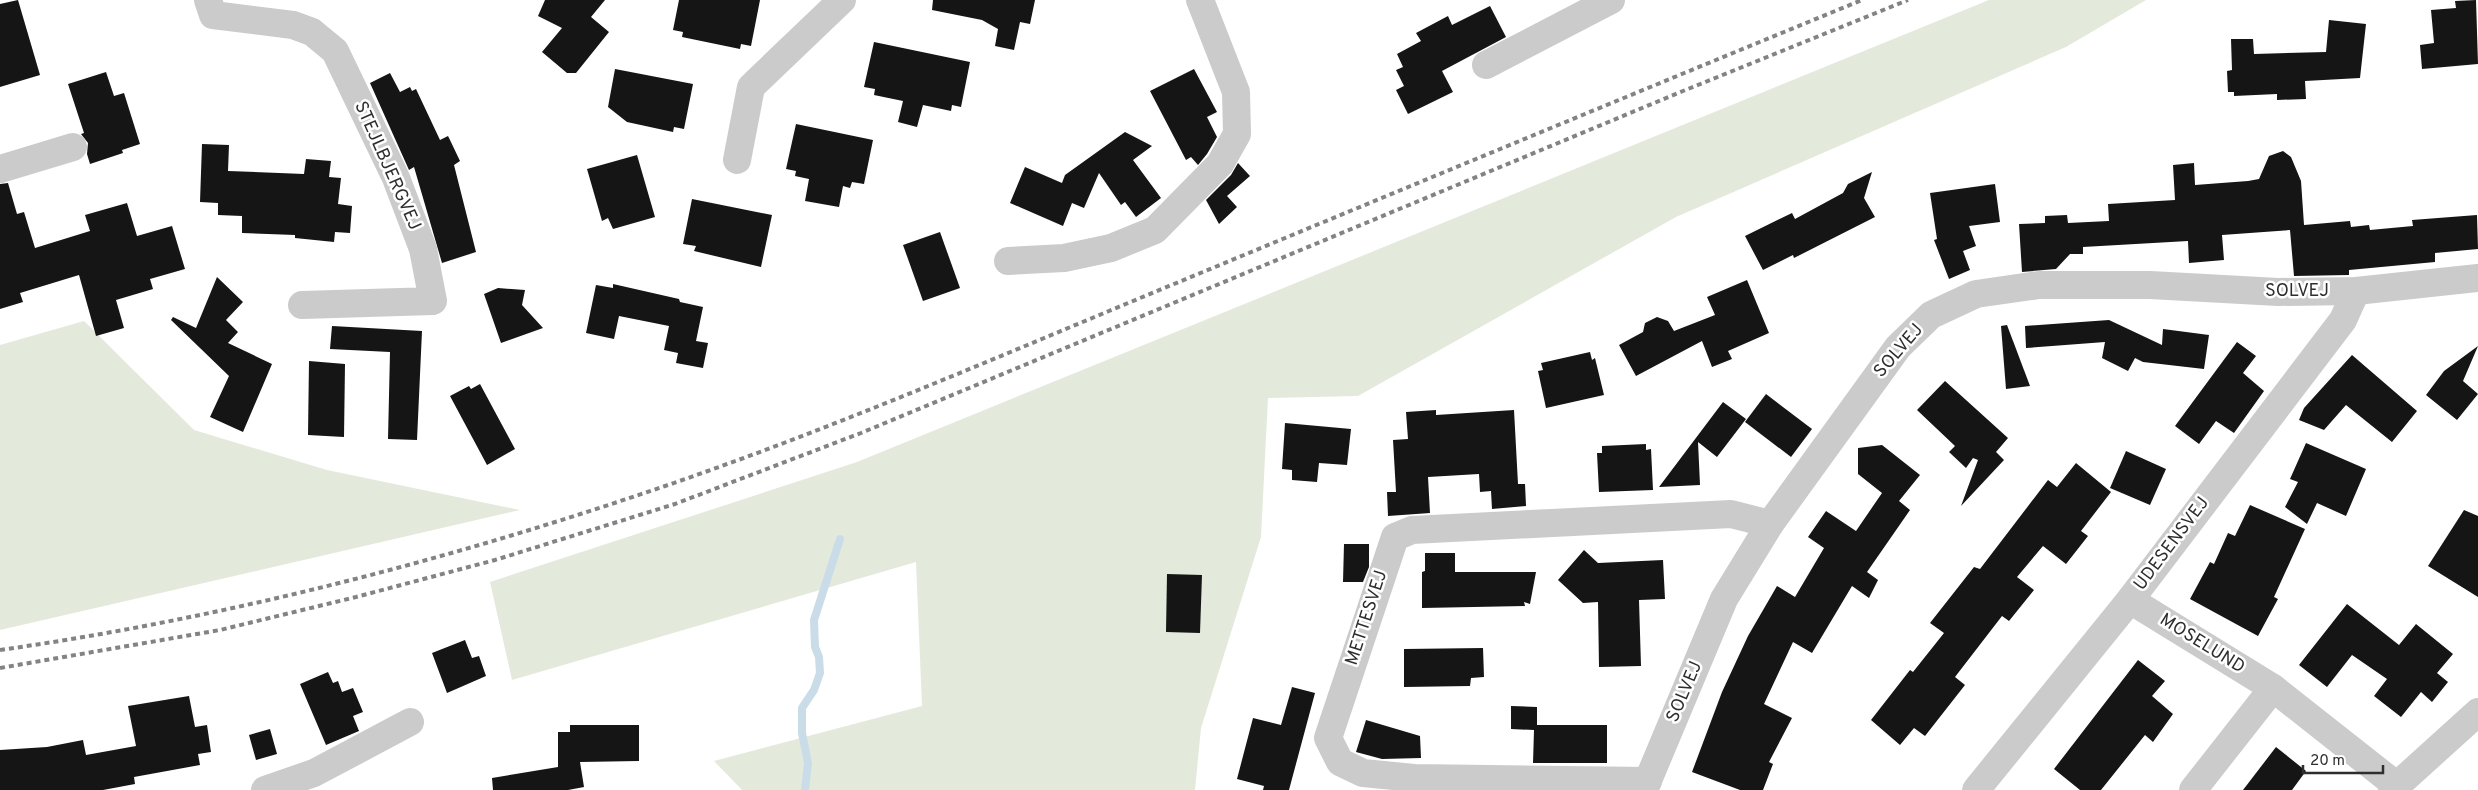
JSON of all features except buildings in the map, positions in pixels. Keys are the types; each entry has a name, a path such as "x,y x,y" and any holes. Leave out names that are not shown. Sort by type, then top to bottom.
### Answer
{"street":[{"name":"STEJLBJERGVEJ","path":"208,0 213,16 293,25 312,32 335,51 396,178 423,249 433,301 302,305"},
{"path":"737,160 752,87 842,0"},
{"path":"1008,261 1064,258 1111,248 1155,230 1220,164 1238,134 1236,92 1200,0"},
{"path":"1486,65 1611,0"},
{"path":"0,169 73,147"},
{"name":"SOLVEJ","path":"1646,785 1724,598 1770,524 1898,347 1931,315 1976,294 2048,285 2150,285 2278,292 2356,290 2478,278"},
{"name":"UDESENSVEJ","path":"1976,790 2130,600 2343,320 2356,290"},
{"name":"METTESVEJ","path":"1646,785 1414,778 1363,773 1340,762 1328,738 1395,537 1412,530 1731,514 1770,524"},
{"name":"MOSELUND","path":"2130,600 2273,688 2394,788"},
{"path":"2193,790 2273,688"},
{"path":"2394,788 2478,712"},
{"path":"266,790 314,773 410,722"}],"shaded area":[{"path":"1989,0 2146,0 2066,47 1676,217 1358,396 1268,398 1261,537 1201,728 1195,790 742,790 714,761 922,706 916,562 512,680 490,582 857,462"},
{"path":"84,321 194,430 327,470 520,510 0,630 0,345"}],"waterway":[{"path":"805,790 808,763 802,733 802,708 814,690 820,673 819,657 815,647 814,620 840,539"}],"railway":[{"path":"0,650 85,637 169,621 253,604 336,584 502,538 665,486 786,442 906,395 1862,0"},
{"path":"0,668 220,630 356,597 495,560 675,504 861,433 1683,91 1908,0"}]}
